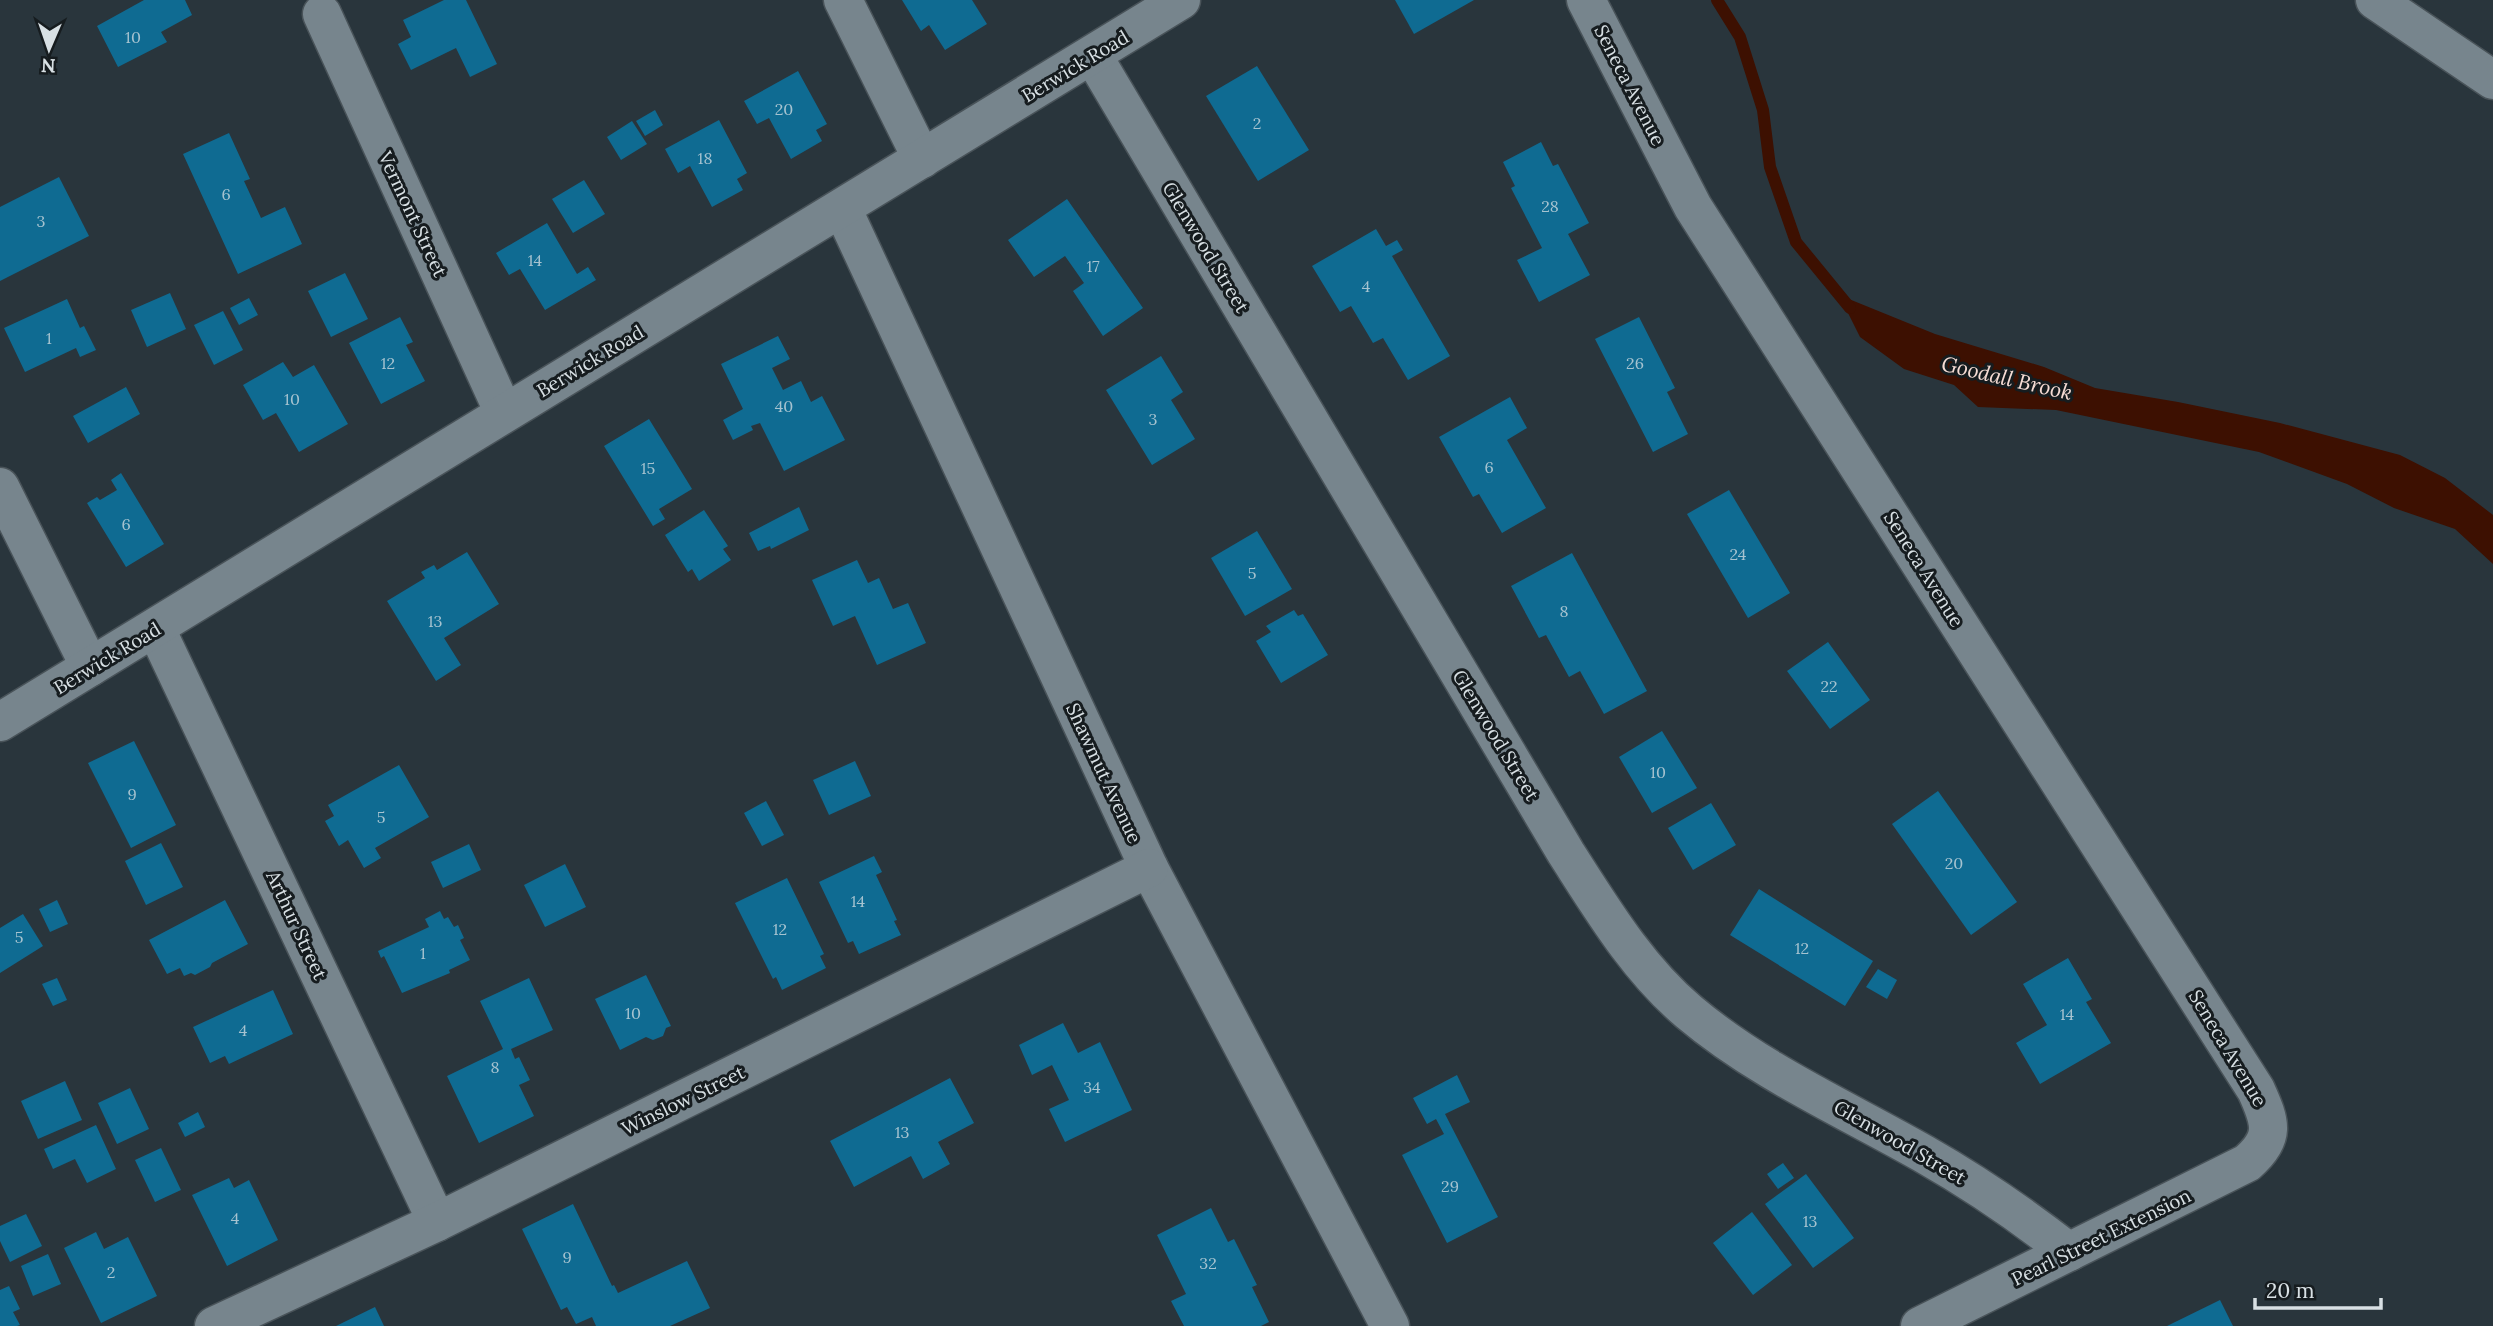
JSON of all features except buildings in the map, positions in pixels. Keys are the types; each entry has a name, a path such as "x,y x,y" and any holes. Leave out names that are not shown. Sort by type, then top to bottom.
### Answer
{"street":[{"path":"843,0 922,159"},
{"name":"Berwick Road","path":"0,722 1181,0"},
{"name":"Seneca Avenue","path":"1586,0 1693,207 2256,1090 2268,1115 2269,1133"},
{"path":"2375,0 2493,80"},
{"name":"Vermont Street","path":"322,14 504,413"},
{"name":"Glenwood Street","path":"1093,56 1566,853 1622,940 1688,1011 1756,1060 1927,1156 2014,1210 2069,1252"},
{"name":"Shawmut Avenue","path":"842,208 1149,869 1390,1326"},
{"path":"0,487 90,667"},
{"name":"Arthur Street","path":"156,629 437,1222"},
{"name":"Winslow Street","path":"214,1326 437,1222 1149,869"},
{"name":"Pearl Street Extension","path":"1920,1326 2238,1169 2263,1150 2269,1133"}],"water":[{"path":"1839,295 1935,334 2044,367 2095,388 2280,423 2400,455 2445,478 2493,515 2493,564 2455,529 2394,508 2347,484 2259,452 2056,410 1978,407 1954,385 1904,369 1860,337"}],"waterway":[{"name":"Goodall Brook","path":"1717,0 1740,37 1763,110 1770,167 1796,242 1850,308"}]}
